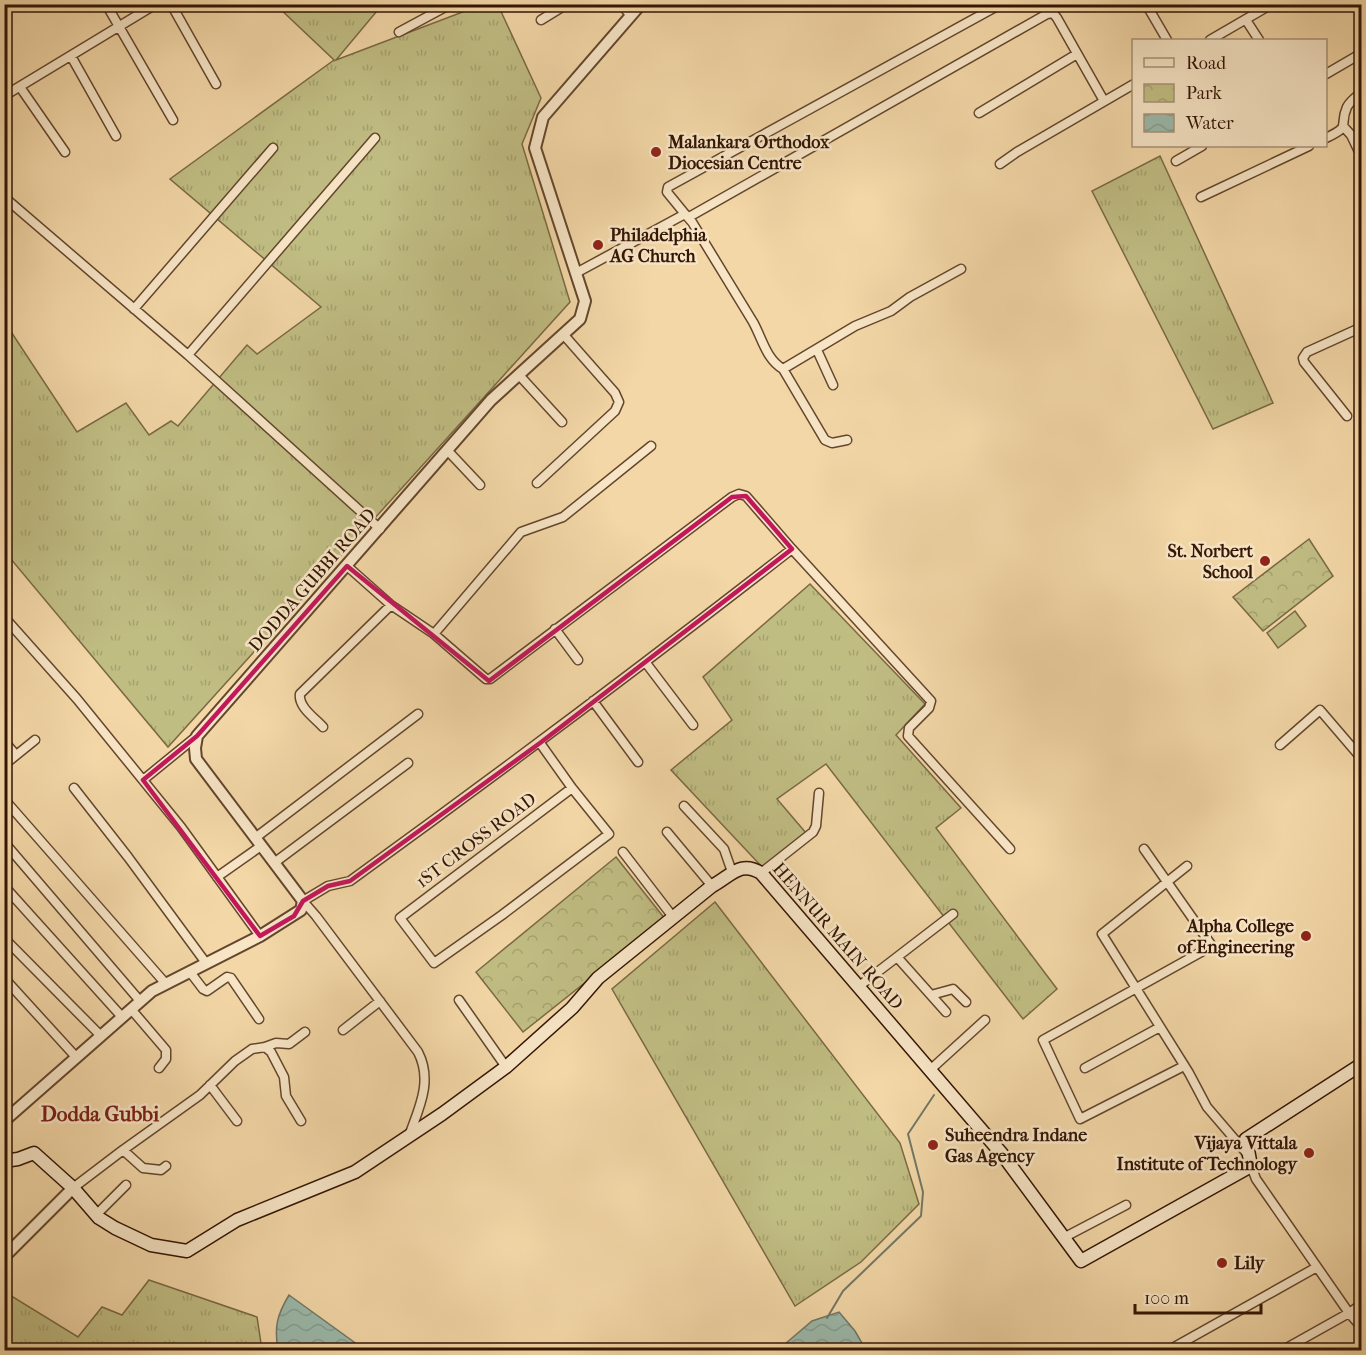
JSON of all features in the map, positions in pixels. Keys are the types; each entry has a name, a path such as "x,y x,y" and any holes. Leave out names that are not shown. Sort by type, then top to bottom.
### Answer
{"main road":[{"name":"HENNUR MAIN ROAD","path":"732,872 751,867 761,873 1002,1154 1081,1261 1250,1161"},
{"path":"4,1161 18,1160 34,1153 73,1188 96,1215 115,1228 151,1245 187,1251 237,1220 355,1172 409,1137 506,1067 572,1008 598,978 732,872"},
{"path":"1250,1161 1246,1139 1362,1064"}],"street":[{"path":"106,4 173,120"},
{"path":"4,96 156,4"},
{"path":"171,4 216,84"},
{"path":"399,32 451,4"},
{"path":"541,20 567,4"},
{"path":"621,4 631,16"},
{"name":"DODDA GUBBI ROAD","path":"197,736 491,400 580,319 585,302 535,148 543,117 641,4"},
{"path":"847,440 832,444 825,440 783,369 774,362 764,346 752,321 687,216 667,192 668,187 1001,4"},
{"path":"1146,4 1166,39"},
{"path":"1212,39 1272,4"},
{"path":"1359,4 1362,10"},
{"path":"576,273 687,216 1047,14 1053,13 1057,18 1104,101"},
{"path":"1246,20 1258,39"},
{"path":"1327,73 1362,53"},
{"path":"979,113 1077,54"},
{"path":"71,56 116,136"},
{"path":"1000,164 1132,85"},
{"path":"20,87 65,152"},
{"path":"1327,137 1343,126 1347,106 1362,92"},
{"path":"1343,126 1351,135 1362,158"},
{"path":"188,355 375,138"},
{"path":"1176,161 1200,147"},
{"path":"1200,197 1307,147"},
{"path":"134,309 273,148"},
{"path":"4,197 188,355 380,529"},
{"path":"783,369 855,326 891,311 910,297 961,269"},
{"path":"1347,416 1304,362 1304,358 1307,352 1362,327"},
{"path":"537,483 615,411 619,402 615,393 563,334"},
{"path":"817,350 832,385"},
{"path":"519,375 562,422"},
{"path":"434,634 521,532 563,517 651,446"},
{"path":"448,451 480,485"},
{"path":"347,566 391,605 434,634 486,679 490,679 732,496 738,494 746,496 931,701 929,708 909,728 908,736 1010,849"},
{"path":"4,1121 152,991 260,936 294,916 301,910 303,901 328,886 350,881 540,743 792,549"},
{"path":"323,727 302,705 299,700 300,694 391,605"},
{"path":"4,617 77,699 181,827 260,936"},
{"path":"555,629 578,660"},
{"path":"646,663 693,725"},
{"path":"593,700 638,762"},
{"path":"1280,745 1320,710 1362,759"},
{"path":"217,877 418,714"},
{"path":"143,780 197,736"},
{"path":"197,736 196,759 418,1052 426,1074 423,1095 409,1137"},
{"path":"4,765 35,740"},
{"path":"4,741 16,755"},
{"path":"540,743 572,788"},
{"path":"274,863 408,763"},
{"path":"74,788 129,857 206,963"},
{"name":"1ST CROSS ROAD","path":"572,788 609,834 434,963 400,918 572,788"},
{"path":"761,873 813,832 816,826 819,793"},
{"path":"4,799 166,984"},
{"path":"684,806 724,849 732,872"},
{"path":"667,832 712,886"},
{"path":"4,842 140,1001"},
{"path":"1143,849 1212,946 1043,1040 1080,1119 1184,1066"},
{"path":"623,852 673,917"},
{"path":"1187,866 1102,934 1207,1107 1250,1161 1256,1179 1349,1313 1362,1328"},
{"path":"4,886 126,1013 166,1050 166,1059 159,1068"},
{"path":"858,987 953,914"},
{"path":"4,938 101,1036"},
{"path":"897,957 946,1012"},
{"path":"190,972 207,991 227,977 231,978 259,1019"},
{"path":"4,978 76,1057"},
{"path":"931,995 953,989 966,1002"},
{"path":"459,1000 506,1067"},
{"path":"343,1030 380,1001"},
{"path":"930,1070 985,1020"},
{"path":"1085,1068 1160,1027"},
{"path":"4,1237 8,1252 73,1188 200,1095 235,1060 252,1049 276,1043 289,1044 304,1032"},
{"path":"265,1047 271,1052 284,1077 285,1096 301,1121"},
{"path":"210,1085 237,1121"},
{"path":"123,1150 143,1168 161,1170 166,1166"},
{"path":"96,1215 126,1185"},
{"path":"1065,1237 1126,1205"},
{"path":"1169,1350 1317,1267"},
{"path":"1283,1350 1362,1304"}],"highlighted area":[{"path":"746,496 792,549 540,743 350,881 328,886 303,901 294,916 260,936 143,780 197,736 347,566 489,681 732,497"}],"green space":[{"path":"276,5 382,5 336,60 481,5 498,5 541,98 522,144 570,302 168,747 5,552 4,321 77,432 126,403 149,435 171,421 178,426 247,345 257,354 321,307 170,179 334,60"},
{"path":"1160,156 1273,403 1213,429 1092,191"},
{"path":"1309,539 1333,576 1263,631 1233,597"},
{"path":"810,584 925,704 896,735 961,808 936,828 1057,989 1023,1019 826,764 777,799 806,833 763,868 671,770 732,720 703,677"},
{"path":"1295,611 1306,626 1278,648 1267,633"},
{"path":"616,857 665,919 523,1032 476,972"},
{"path":"715,902 900,1143 919,1204 861,1262 795,1306 612,989"},
{"path":"149,1280 257,1317 262,1350 5,1350 5,1292 78,1337 102,1307 122,1315"}],"water":[{"path":"289,1295 365,1350 278,1350 276,1335 278,1321"},
{"path":"839,1312 855,1331 866,1350 778,1350 812,1321"}],"waterway":[{"path":"827,1318 843,1291 921,1216 923,1192 908,1134 934,1095"}],"place":[{"name":"Malankara Orthodox Diocesian Centre","path":"656,152"},
{"name":"Philadelphia AG Church","path":"598,245"},
{"name":"St. Norbert School","path":"1265,561"},
{"name":"Alpha College of Engineering","path":"1306,936"},
{"name":"Suheendra Indane Gas Agency","path":"933,1145"},
{"name":"Vijaya Vittala Institute of Technology","path":"1309,1153"},
{"name":"Lily","path":"1222,1263"}],"district":[{"name":"Dodda Gubbi","path":"100,1114"}]}
